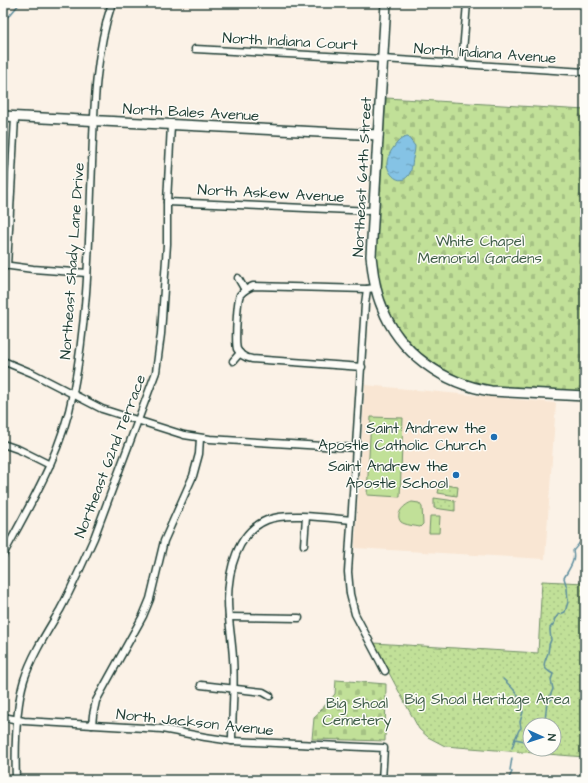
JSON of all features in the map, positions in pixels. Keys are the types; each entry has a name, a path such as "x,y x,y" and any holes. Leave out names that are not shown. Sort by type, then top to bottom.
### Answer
{"street":[{"name":"Northeast Shady Lane Drive","path":"3,555 50,465 61,436 73,394 87,273 93,121 100,49 112,3"},
{"name":"Northeast 64th Street","path":"385,671 355,614 350,594 348,572 362,367 372,288 371,256 373,211 386,3"},
{"path":"462,64 466,3"},
{"name":"North Indiana Court","path":"195,49 383,59"},
{"name":"North Indiana Avenue","path":"383,59 585,72"},
{"name":"North Bales Avenue","path":"3,116 378,135"},
{"path":"15,117 5,266 87,273"},
{"name":"Northeast 62nd Terrace","path":"16,780 20,696 27,671 83,564 156,372 161,334 167,244 167,202 171,125"},
{"name":"North Askew Avenue","path":"167,202 373,211"},
{"path":"238,278 245,290"},
{"path":"362,367 252,360 245,357 240,353 236,343 238,303 240,295 245,290 253,286 372,288 391,325 411,352 422,361 450,378 476,388 491,391 585,396"},
{"path":"233,361 240,353"},
{"path":"3,361 32,373 102,409 184,435 200,438 356,448"},
{"path":"92,725 96,700 143,616 150,599 164,541 193,476 199,454 200,438"},
{"path":"3,444 20,450 50,465"},
{"path":"232,741 233,659 228,600 230,576 234,560 244,538 254,527 266,520 281,516 352,520"},
{"path":"304,545 306,517"},
{"path":"229,618 299,618"},
{"path":"201,685 263,692 270,696"},
{"name":"North Jackson Avenue","path":"3,717 18,721 162,729 232,741 384,748 382,780"}],"shaded area":[{"name":"Saint Andrew the Apostle School","path":"365,385 556,403 545,559 355,548"}],"green space":[{"name":"White Chapel Memorial Gardens","path":"386,98 585,110 585,393 518,389 482,385 450,374 418,351 398,328 383,299 376,266 376,233"},
{"path":"371,417 403,418 400,497 367,495"},
{"path":"440,484 458,487 457,496 438,493"},
{"path":"434,498 455,501 455,511 434,508"},
{"path":"412,502 419,503 422,507 423,524 420,527 405,524 399,519 401,510"},
{"path":"430,516 440,516 439,533 429,533"},
{"name":"Big Shoal Heritage Area","path":"542,581 585,583 585,757 562,755 562,717 522,717 522,752 445,746 428,737 419,729 373,643 538,653"},
{"name":"Big Shoal Cemetery","path":"336,680 386,684 385,741 312,739 314,718 335,694"}],"water":[{"path":"408,137 415,146 415,150 411,170 405,179 401,180 394,178 389,172 387,164 390,153 397,143"}],"waterway":[{"path":"3,20 10,15 20,3"},
{"path":"546,717 547,704 552,699 550,696 553,689 551,680 553,674 546,669 544,665 551,640 550,628 558,615 565,612 568,602 567,588 564,578 572,564 574,558 573,551 581,541 585,525"},
{"path":"503,679 517,693 523,712 520,722 521,728 515,739"},
{"path":"512,748 515,739 522,740"},
{"path":"508,780 512,772 510,770 512,758"}],"place":[{"name":"Saint Andrew the Apostle Catholic Church","path":"494,437"},
{"name":"Saint Andrew the Apostle School","path":"456,475"}]}
